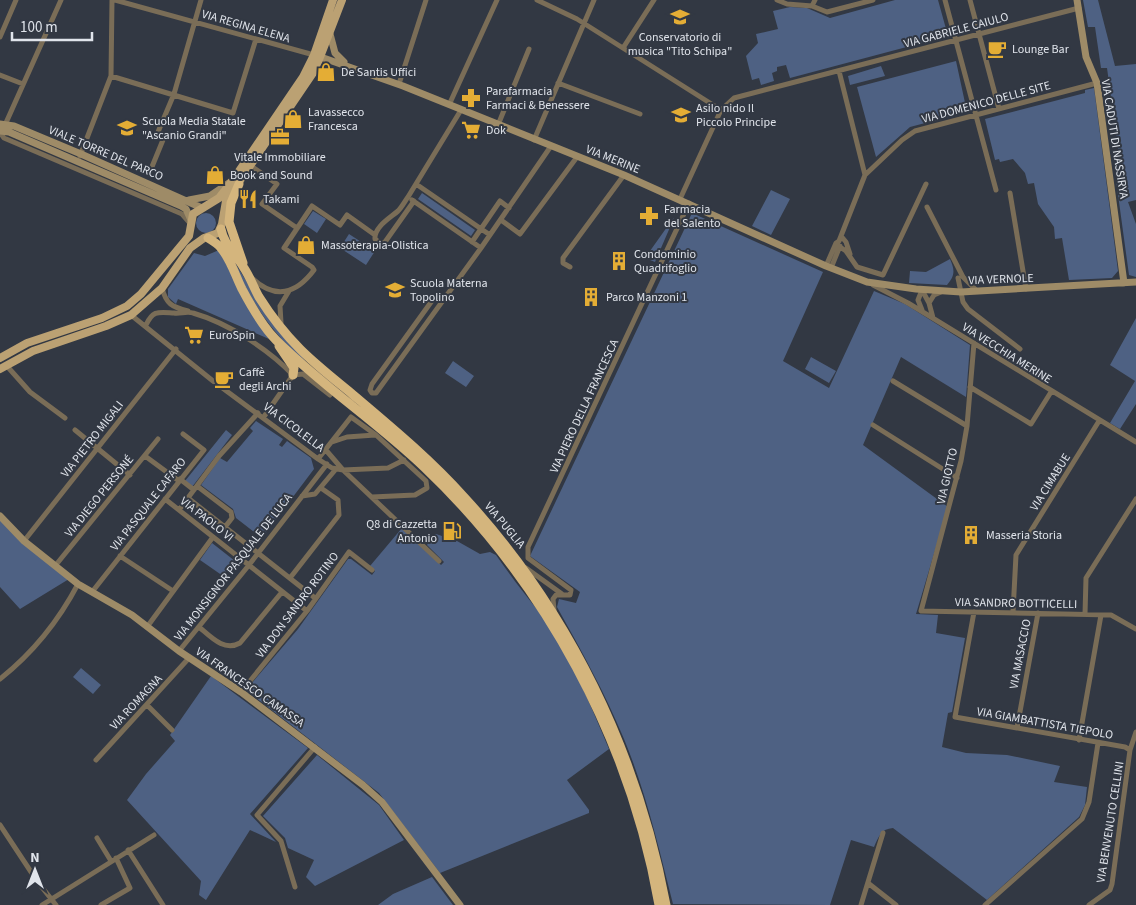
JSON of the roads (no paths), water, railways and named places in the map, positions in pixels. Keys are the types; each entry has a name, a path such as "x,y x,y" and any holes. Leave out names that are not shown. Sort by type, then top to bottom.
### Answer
{"highway":[{"path":"236,182 229,222 245,269"},
{"name":"VIA PUGLIA","path":"221,229 226,243 245,269 258,296 282,329 301,350 385,422 464,496 519,561 561,624 596,687 621,744 638,792 666,905"},
{"name":"VIA PUGLIA","path":"206,238 220,246 253,308 275,339 424,467 480,527 526,585 562,640 589,691 614,747 640,822 659,905"},
{"path":"275,339 294,368 293,375"},
{"path":"654,851 659,858 672,905"}],"main road":[{"path":"0,358 27,343 109,315 127,306 141,294 164,268 188,236 197,210 219,198 252,166 315,70 317,56 333,0"},
{"path":"3,367 33,351 83,335 131,314 162,288 190,248 206,238 214,236 221,229 226,201 236,182 330,34 342,0"},
{"path":"204,207 214,208 222,219"},
{"path":"191,223 198,235 206,238"}],"street":[{"path":"0,37 16,0"},
{"path":"60,0 23,84 1,128 4,138 182,214 191,223"},
{"path":"79,158 111,76 114,0"},
{"name":"VIA REGINA ELENA","path":"114,0 317,56"},
{"path":"149,174 165,135 158,132 174,94 202,0"},
{"path":"399,84 426,0"},
{"path":"449,105 498,0"},
{"path":"537,0 559,9 721,110 680,199"},
{"path":"534,140 594,0"},
{"path":"623,48 654,0"},
{"path":"777,0 786,4 812,6 827,12 872,0"},
{"path":"812,6 815,0"},
{"path":"945,0 996,190"},
{"path":"970,0 999,109"},
{"name":"VIA CADUTI DI NASSIRYA","path":"1077,0 1086,57 1097,83 1124,283"},
{"name":"VIA GABRIELE CAIULO","path":"721,110 734,98 1078,8"},
{"path":"330,34 334,53 348,66"},
{"path":"111,76 233,112 256,39"},
{"path":"498,125 530,49"},
{"name":"VIA MERINE","path":"317,56 399,84 624,175 828,267 867,282"},
{"path":"828,267 836,243 840,238 865,175 839,71"},
{"path":"0,74 23,84"},
{"path":"558,83 640,114"},
{"name":"VIA DOMENICO DELLE SITE","path":"865,175 902,140 915,132 1097,83"},
{"path":"375,235 389,215 398,210 408,197 461,110"},
{"name":"VIALE TORRE DEL PARCO","path":"1,128 14,126 181,206 186,209 191,223"},
{"path":"444,299 437,296 434,298 372,384 370,390 372,392 376,393 416,338 481,248 509,208 550,146"},
{"path":"500,220 520,234 577,156"},
{"name":"VIALE TORRE DEL PARCO","path":"79,158 204,207"},
{"path":"252,166 276,184 262,204 297,228"},
{"path":"570,267 563,263 564,258 624,175"},
{"path":"186,200 210,196 236,182"},
{"path":"416,184 490,235"},
{"path":"840,238 846,242 857,267 883,274 926,184"},
{"path":"1010,193 1026,289"},
{"path":"408,197 481,248"},
{"path":"245,269 258,284 275,291 289,291 303,284 314,270 284,248 312,206 340,225 347,215 375,235 375,239 381,244 385,242 414,201"},
{"path":"472,242 500,202 509,208"},
{"name":"VIA PIERO DELLA FRANCESCA","path":"561,624 552,606 556,595 570,594 571,590 528,558 528,547 689,203"},
{"path":"927,207 959,269 963,302 968,309 1020,349"},
{"path":"828,267 840,248 840,238"},
{"path":"840,248 851,257"},
{"path":"961,278 978,291"},
{"path":"929,303 934,295 943,292 961,278"},
{"name":"VIA VERNOLE","path":"867,282 922,290 961,292 1136,282"},
{"name":"VIA VECCHIA MERINE","path":"867,282 926,314 1136,442"},
{"path":"162,288 165,300 172,307 191,312 241,334 276,358 293,375"},
{"path":"922,290 929,303 930,313 935,320"},
{"path":"922,290 918,300 926,314"},
{"path":"282,329 279,318 280,306 289,291"},
{"path":"146,325 150,317 155,313 191,312"},
{"name":"VIA CICOLELLA","path":"131,314 263,418 331,467 343,470 388,468 404,460"},
{"path":"409,332 416,338"},
{"name":"VIA GIOTTO","path":"921,611 957,478 967,426 974,343"},
{"name":"VIA PIETRO MIGALI","path":"24,541 176,349"},
{"path":"3,367 30,392 65,418"},
{"path":"263,418 293,375 303,374 330,396"},
{"path":"893,381 967,426"},
{"path":"970,387 1031,424 1052,392"},
{"path":"179,510 220,456 258,414"},
{"path":"318,458 351,418 376,435 426,481 427,488 415,495 372,497"},
{"name":"VIA CIMABUE","path":"1013,612 1016,555 1099,421"},
{"path":"873,425 957,478"},
{"path":"75,430 130,475"},
{"name":"VIA PASQUALE CAFARO","path":"92,592 204,450 183,434"},
{"path":"331,443 347,436 376,435"},
{"name":"VIA DIEGO PERSONÉ","path":"55,566 158,439"},
{"path":"325,450 338,461 343,470 439,560"},
{"path":"145,456 179,480 195,488"},
{"path":"331,467 338,461"},
{"name":"VIA MONSIGNOR PASQUALE DE LUCA","path":"302,496 315,494 321,488 331,467"},
{"name":"VIA MONSIGNOR PASQUALE DE LUCA","path":"179,651 302,496 331,467"},
{"name":"VIA PAOLO VI","path":"195,488 231,512 232,518 225,527"},
{"path":"290,578 339,515 338,500 321,488"},
{"name":"VIA PAOLO VI","path":"188,498 315,598"},
{"name":"VIA PAOLO VI","path":"165,499 307,611"},
{"path":"1085,614 1086,578 1136,499"},
{"name":"VIA FRANCESCO CAMASSA","path":"0,516 24,541 78,584 132,615 179,651 242,692 315,747 382,802 460,905"},
{"path":"147,627 213,537"},
{"name":"VIA DON SANDRO ROTINO","path":"242,692 307,611 349,552 372,570"},
{"path":"120,556 173,592"},
{"path":"519,561 533,575 562,594"},
{"path":"0,679 19,664 45,636 78,584"},
{"path":"199,627 222,645 234,646 240,644 282,592"},
{"name":"VIA SANDRO BOTTICELLI","path":"921,611 1111,615 1136,628"},
{"name":"VIA GIAMBATTISTA TIEPOLO","path":"974,612 955,717 1125,747 1130,750"},
{"name":"VIA MASACCIO","path":"1017,728 1038,613"},
{"path":"1079,740 1101,615"},
{"name":"VIA ROMAGNA","path":"96,760 189,658"},
{"path":"147,704 172,730"},
{"name":"VIA BENVENUTO CELLINI","path":"1089,905 1110,890 1112,884 1130,750 1136,732"},
{"path":"988,904 1082,819 1089,802 1098,743"},
{"path":"295,887 281,842 256,814 315,747"},
{"path":"0,824 37,881 56,905"},
{"path":"861,905 883,833"},
{"path":"42,905 154,835"},
{"path":"97,838 114,859 130,888 100,905"},
{"path":"128,850 163,905"},
{"path":"868,883 896,905"}],"place":[{"name":"Conservatorio di musica \"Tito Schipa\"","path":"680,17"},
{"name":"Lounge Bar","path":"997,49"},
{"name":"De Santis Uffici","path":"326,72"},
{"name":"Parafarmacia Farmaci & Benessere","path":"471,98"},
{"name":"Asilo nido Il Piccolo Principe","path":"681,115"},
{"name":"Lavassecco Francesca","path":"293,119"},
{"name":"Scuola Media Statale \"Ascanio Grandi\"","path":"127,128"},
{"name":"Dok","path":"471,130"},
{"name":"Vitale Immobiliare","path":"280,137"},
{"name":"Book and Sound","path":"215,175"},
{"name":"Takami","path":"248,199"},
{"name":"Farmacia del Salento","path":"649,216"},
{"name":"Massoterapia-Olistica","path":"306,245"},
{"name":"Condominio Quadrifoglio","path":"619,261"},
{"name":"Scuola Materna Topolino","path":"395,290"},
{"name":"Parco Manzoni 1","path":"591,297"},
{"name":"EuroSpin","path":"194,335"},
{"name":"Caffè degli Archi","path":"224,379"},
{"name":"Q8 di Cazzetta Antonio","path":"452,531"},
{"name":"Masseria Storia","path":"971,535"}]}
